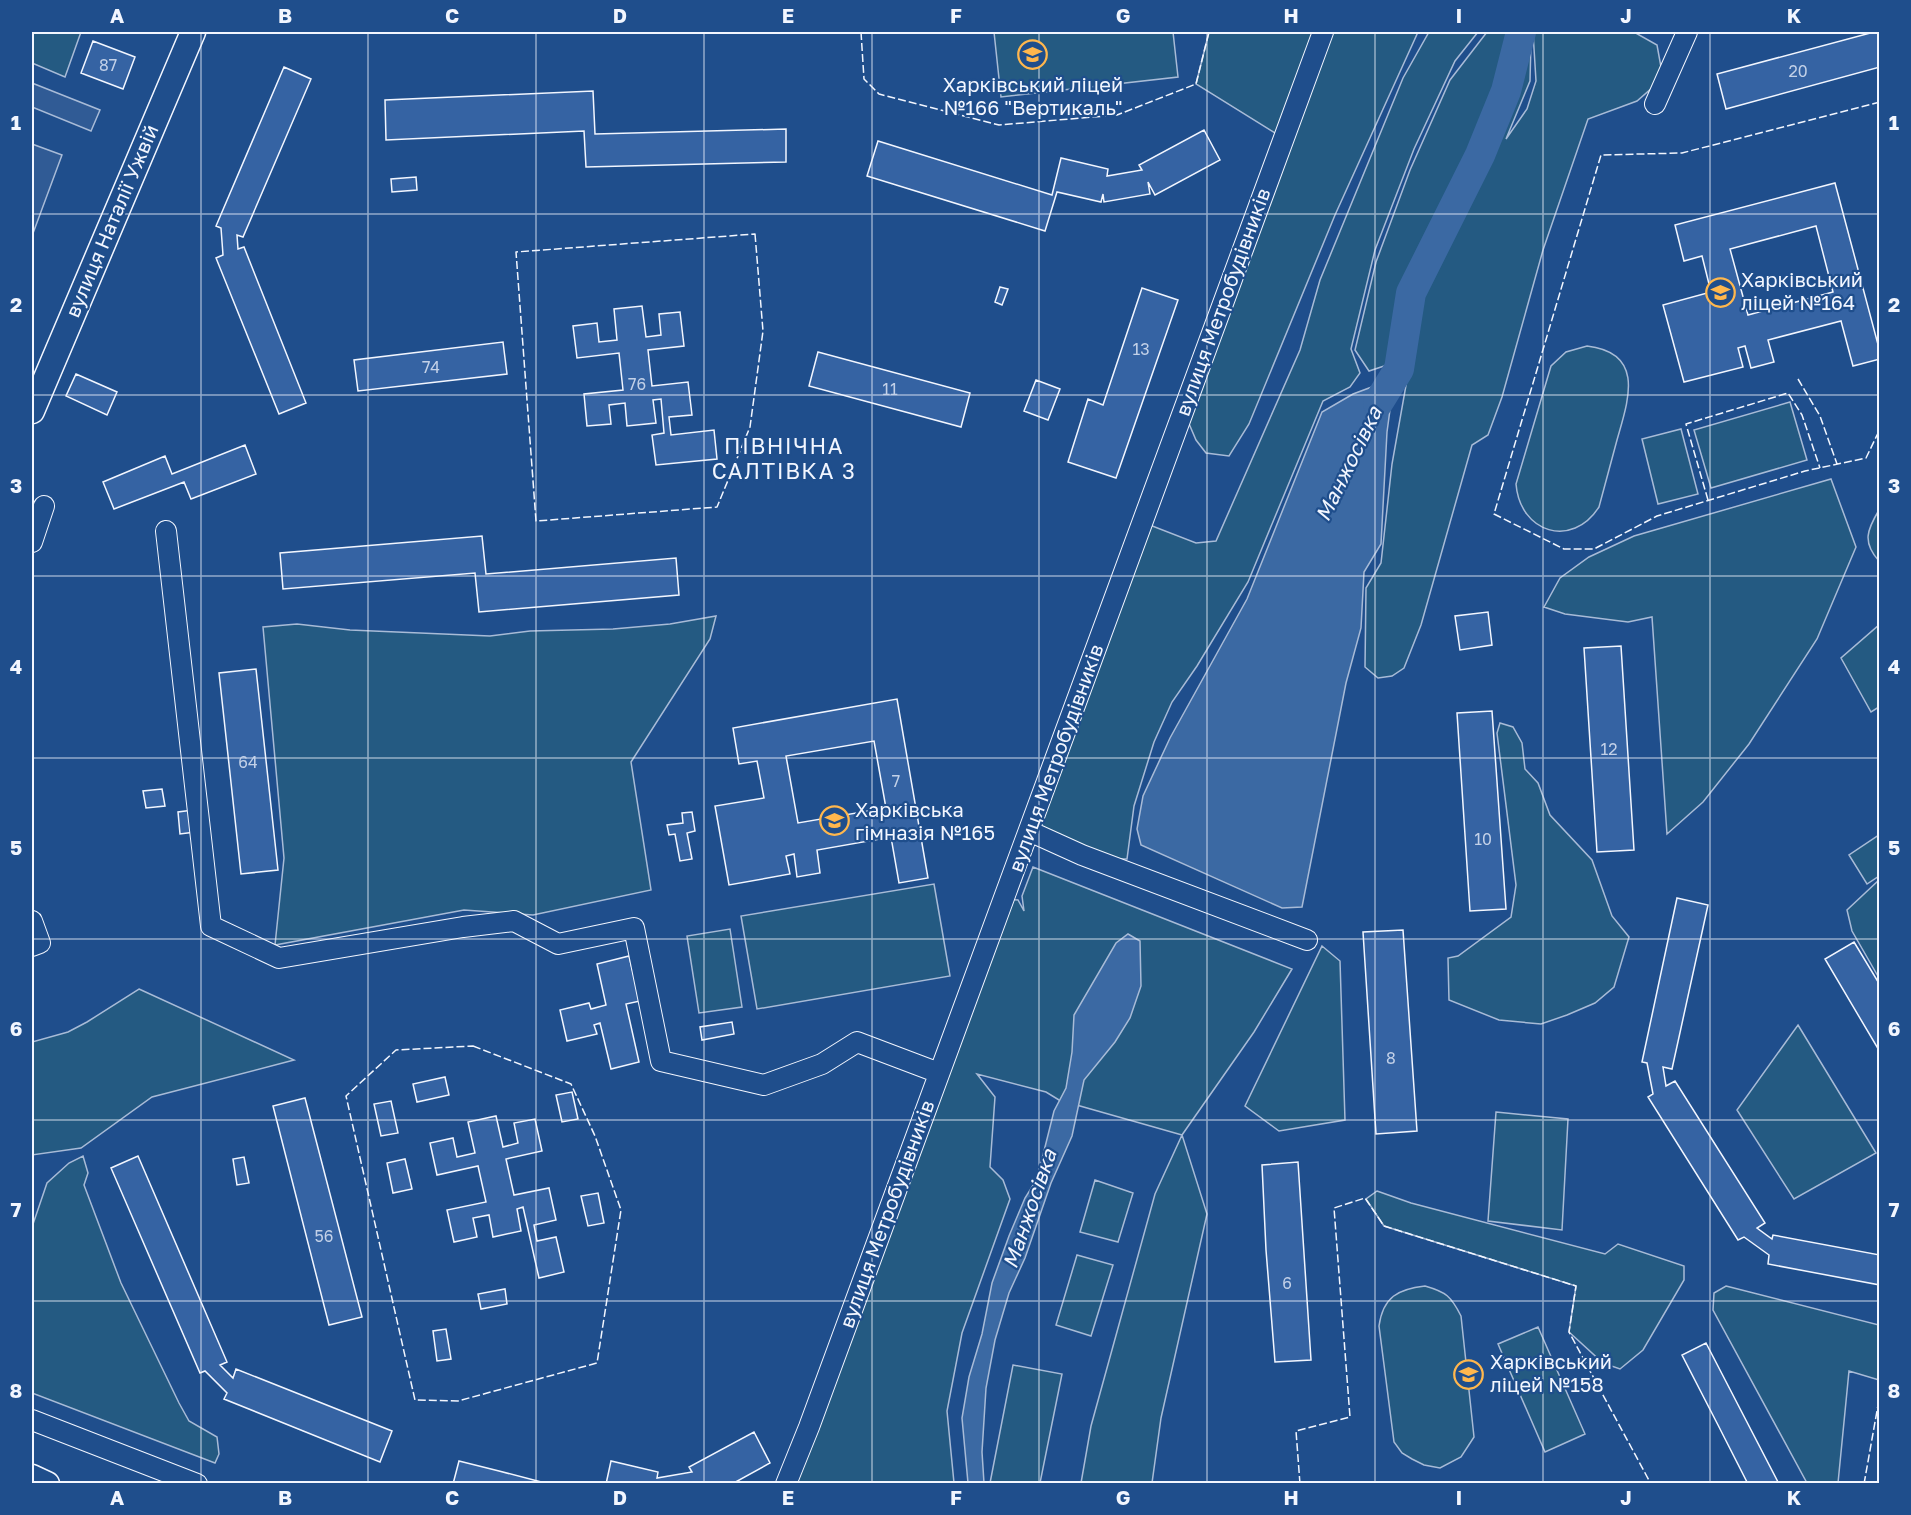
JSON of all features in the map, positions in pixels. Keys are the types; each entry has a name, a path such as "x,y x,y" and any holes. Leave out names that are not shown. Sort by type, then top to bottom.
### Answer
{"main road":[{"name":"вулиця Наталії Ужвій","path":"32,411 193,32"},
{"path":"32,1477 47,1484"}],"street":[{"name":"вулиця Метробудівників","path":"786,1484 809,1427 1323,32"},
{"path":"1655,104 1687,32"},
{"path":"32,542 44,506"},
{"path":"166,531 211,926 279,958 463,927 514,921 558,944 634,928 661,1061 764,1085 822,1064 857,1042 939,1073"},
{"path":"1029,831 1082,855 1307,940"},
{"path":"32,921 40,943 32,946"},
{"path":"32,1420 197,1484"}],"shaded area":[{"path":"32,32 81,32 65,77 32,63"},
{"path":"994,32 1173,32 1178,77 1001,97"},
{"path":"1209,32 1323,32 1283,138 1196,84"},
{"path":"1329,32 1418,32 1335,215 1249,424 1229,456 1206,453 1196,440 1187,419"},
{"path":"1429,32 1478,32 1455,61 1414,149 1375,250 1351,349 1360,373 1350,387 1323,401 1248,582 1197,666 1172,702 1154,742 1134,806 1127,859 1114,859 1032,822 1142,522 1196,543 1216,541 1300,350 1320,280 1403,78"},
{"path":"1487,32 1525,32 1531,41 1530,81 1506,139 1527,109 1536,81 1533,32 1634,32 1657,45 1661,67 1653,87 1637,101 1588,119 1543,250 1502,397 1488,435 1472,445 1421,625 1404,668 1392,676 1378,678 1365,667 1366,588 1381,563 1392,464 1411,357 1369,371 1355,350 1376,262 1410,170 1450,80"},
{"path":"32,83 100,110 91,131 32,107"},
{"path":"32,144 62,155 32,236"},
{"path":"1587,346 1606,350 1618,358 1625,369 1628,395 1625,410 1599,507 1588,520 1575,528 1562,531 1549,530 1537,524 1527,514 1520,501 1516,484 1551,366 1566,352"},
{"path":"1790,402 1807,460 1711,488 1694,430"},
{"path":"1681,429 1698,494 1658,504 1642,439"},
{"path":"1831,479 1856,547 1817,639 1749,744 1703,802 1667,834 1652,617 1628,622 1565,614 1544,607 1560,578 1589,557 1634,536"},
{"path":"1879,510 1880,561 1868,542 1869,530"},
{"path":"716,616 710,639 631,762 651,890 533,915 464,910 275,945 284,858 263,627 297,624 350,630 490,636 530,631 613,629 670,624"},
{"path":"1879,625 1879,707 1871,712 1841,658"},
{"path":"1500,723 1513,727 1522,743 1525,769 1538,783 1550,815 1592,860 1612,916 1629,937 1614,987 1595,1003 1541,1024 1499,1020 1449,1000 1448,958 1458,956 1511,917 1516,885 1497,733"},
{"path":"1879,835 1879,876 1867,884 1849,855"},
{"path":"1033,867 1292,969 1254,1032 1182,1135 1059,1100 1046,1092 977,1074 995,1097 990,1167 1003,1180 1010,1199 962,1333 947,1411 954,1483 786,1484 1004,899 1018,900 1024,911 1022,896"},
{"path":"1879,880 1879,978 1852,931 1847,910"},
{"path":"934,884 950,976 757,1009 741,916"},
{"path":"730,929 742,1007 699,1013 687,936"},
{"path":"1322,946 1340,961 1345,1120 1279,1131 1245,1106"},
{"path":"139,989 294,1060 152,1097 81,1148 32,1155 32,1042 68,1032"},
{"path":"1798,1025 1876,1153 1794,1199 1737,1110"},
{"path":"1496,1112 1568,1119 1562,1230 1488,1221"},
{"path":"1182,1135 1207,1214 1161,1418 1152,1483 1081,1483 1091,1426 1155,1194"},
{"path":"83,1156 88,1173 84,1185 121,1283 189,1421 217,1437 219,1454 215,1463 32,1393 32,1227 47,1183 69,1163"},
{"path":"1095,1180 1133,1193 1118,1242 1080,1232"},
{"path":"1377,1191 1411,1203 1605,1254 1618,1244 1684,1266 1684,1280 1643,1350 1620,1369 1603,1363 1569,1332 1576,1286 1384,1226 1366,1199"},
{"path":"1077,1255 1113,1265 1091,1336 1056,1325"},
{"path":"1425,1286 1447,1296 1461,1316 1474,1437 1461,1457 1440,1468 1424,1465 1412,1459 1402,1453 1394,1442 1379,1326 1384,1308 1393,1296 1407,1289"},
{"path":"1726,1286 1879,1325 1879,1380 1849,1371 1838,1483 1807,1483 1713,1310 1714,1293"},
{"path":"1538,1327 1585,1434 1545,1452 1498,1344"},
{"path":"1013,1365 1062,1374 1040,1483 990,1483"}],"water":[{"path":"1399,369 1392,395 1387,432 1381,544 1364,572 1361,628 1346,683 1302,907 1282,908 1141,845 1137,829 1143,796 1170,738 1247,599 1322,412 1353,394 1377,385"},
{"path":"1128,934 1140,941 1141,986 1130,1018 1115,1042 1084,1080 1072,1136 1051,1183 1025,1258 1009,1293 995,1340 986,1388 982,1452 984,1483 968,1483 962,1418 969,1377 982,1334 992,1283 1025,1198 1037,1179 1054,1111 1066,1088 1072,1052 1074,1015 1116,943"}],"building":[{"path":"1880,32 1880,67 1726,109 1717,74"},
{"path":"93,41 135,57 123,89 81,73"},
{"path":"284,67 311,79 243,237 237,235 238,249 244,247 306,403 279,414 216,258 223,255 221,228 216,226"},
{"path":"593,91 595,134 786,129 786,162 586,167 584,131 386,140 385,100"},
{"path":"1204,130 1220,160 1155,195 1148,182 1150,194 1104,202 1103,194 1101,202 1057,192 1045,231 867,176 878,141 1052,195 1061,158 1108,169 1107,176 1142,170 1139,165"},
{"path":"416,177 417,190 392,192 391,179"},
{"path":"1835,183 1880,359 1853,366 1841,321 1768,340 1774,362 1751,368 1745,346 1738,348 1743,367 1684,382 1663,305 1711,292 1702,256 1684,261 1675,225","holes":["1816,226 1833,292 1748,315 1730,249"]},
{"path":"1000,287 1008,289 1002,305 995,302"},
{"path":"1142,288 1178,300 1116,478 1068,462 1088,399 1103,405"},
{"path":"642,306 646,337 661,335 659,314 680,312 684,346 648,350 652,386 688,382 692,415 669,417 671,435 714,430 717,459 656,465 652,435 664,433 661,399 653,400 656,423 627,426 625,403 609,405 611,424 587,426 584,394 623,390 619,353 577,358 573,326 597,323 599,342 617,340 614,309"},
{"path":"503,342 507,374 358,391 354,360"},
{"path":"818,352 970,393 961,427 809,386"},
{"path":"76,374 117,392 107,415 66,396"},
{"path":"1036,380 1060,389 1048,420 1024,411"},
{"path":"245,445 256,474 191,499 184,482 114,509 103,482 165,456 172,474"},
{"path":"482,536 486,574 676,558 679,595 479,612 475,573 283,589 280,553"},
{"path":"1488,612 1492,645 1460,650 1455,616"},
{"path":"1621,646 1634,850 1597,852 1584,648"},
{"path":"256,669 278,870 241,874 219,673"},
{"path":"897,699 928,878 899,883 891,837 817,850 820,873 797,877 794,854 786,856 790,874 729,885 715,806 764,798 757,761 739,764 733,728","holes":["874,741 886,808 798,823 786,756"]},
{"path":"1492,711 1506,909 1470,911 1457,713"},
{"path":"162,789 165,806 146,808 143,791"},
{"path":"193,810 195,832 180,834 178,812"},
{"path":"692,812 695,831 687,833 692,859 680,861 675,834 669,835 667,825 683,823 682,813"},
{"path":"1677,898 1708,905 1672,1069 1663,1067 1666,1086 1675,1081 1765,1223 1757,1228 1772,1239 1773,1235 1880,1255 1880,1285 1768,1264 1769,1255 1744,1237 1738,1240 1648,1097 1653,1094 1647,1063 1642,1062"},
{"path":"1403,930 1417,1131 1376,1134 1363,932"},
{"path":"1854,942 1880,985 1880,1052 1825,959"},
{"path":"629,956 640,1001 626,1004 639,1062 611,1069 600,1023 594,1025 597,1034 567,1041 560,1010 589,1003 591,1009 606,1005 597,964"},
{"path":"732,1022 734,1034 702,1040 700,1027"},
{"path":"445,1077 449,1095 417,1102 413,1084"},
{"path":"572,1092 578,1119 562,1122 556,1095"},
{"path":"305,1098 362,1317 329,1325 273,1106"},
{"path":"391,1101 398,1133 381,1136 374,1104"},
{"path":"496,1116 503,1147 518,1143 514,1123 535,1119 542,1151 506,1159 514,1195 549,1188 556,1220 534,1225 537,1241 556,1237 564,1272 539,1278 523,1207 517,1209 521,1231 493,1237 489,1215 473,1218 477,1237 454,1242 447,1210 486,1202 478,1166 437,1175 430,1143 453,1138 457,1157 475,1153 468,1122"},
{"path":"138,1156 227,1362 220,1365 233,1378 236,1369 392,1431 380,1462 224,1399 227,1393 205,1371 200,1373 111,1168"},
{"path":"244,1157 249,1183 237,1185 233,1159"},
{"path":"405,1159 412,1189 393,1193 387,1163"},
{"path":"1298,1162 1311,1360 1275,1362 1262,1165"},
{"path":"598,1193 604,1223 588,1226 581,1196"},
{"path":"505,1289 507,1304 481,1309 478,1294"},
{"path":"446,1329 451,1359 437,1361 433,1331"},
{"path":"1706,1343 1779,1484 1748,1484 1682,1355"},
{"path":"754,1432 770,1463 732,1484 606,1484 611,1461 658,1472 657,1478 692,1472 689,1467"},
{"path":"459,1461 499,1471 549,1484 453,1484"}],"waterway":[{"name":"Манжосівка","path":"1378,403 1399,369 1411,293 1480,155 1506,91 1521,32"}],"fence":[{"path":"861,32 864,79 879,94 999,125 1117,115 1196,84 1209,32"},
{"path":"1880,102 1682,153 1601,155 1494,514 1564,549 1594,549 1657,516 1805,471 1866,458 1880,429"},
{"path":"755,234 763,331 750,427 717,507 536,521 516,252 755,234"},
{"path":"1798,379 1820,416 1837,464"},
{"path":"1708,500 1686,424 1788,393 1802,415 1820,468"},
{"path":"473,1046 571,1084 595,1136 621,1210 597,1363 458,1401 415,1400 346,1096 396,1050 473,1046"},
{"path":"1300,1484 1296,1431 1350,1417 1334,1208 1365,1198 1384,1226 1576,1286 1569,1332 1651,1484"},
{"path":"1864,1484 1880,1394"}],"place":[{"name":"Харківський ліцей №166 \"Вертикаль\"","path":"1033,55"},
{"name":"Харківський ліцей №164","path":"1720,292"},
{"name":"Харківська гімназія №165","path":"834,821"},
{"name":"Харківський ліцей №158","path":"1469,1374"}],"district":[{"name":"ПІВНІЧНА САЛТІВКА 3","path":"784,458"}]}
